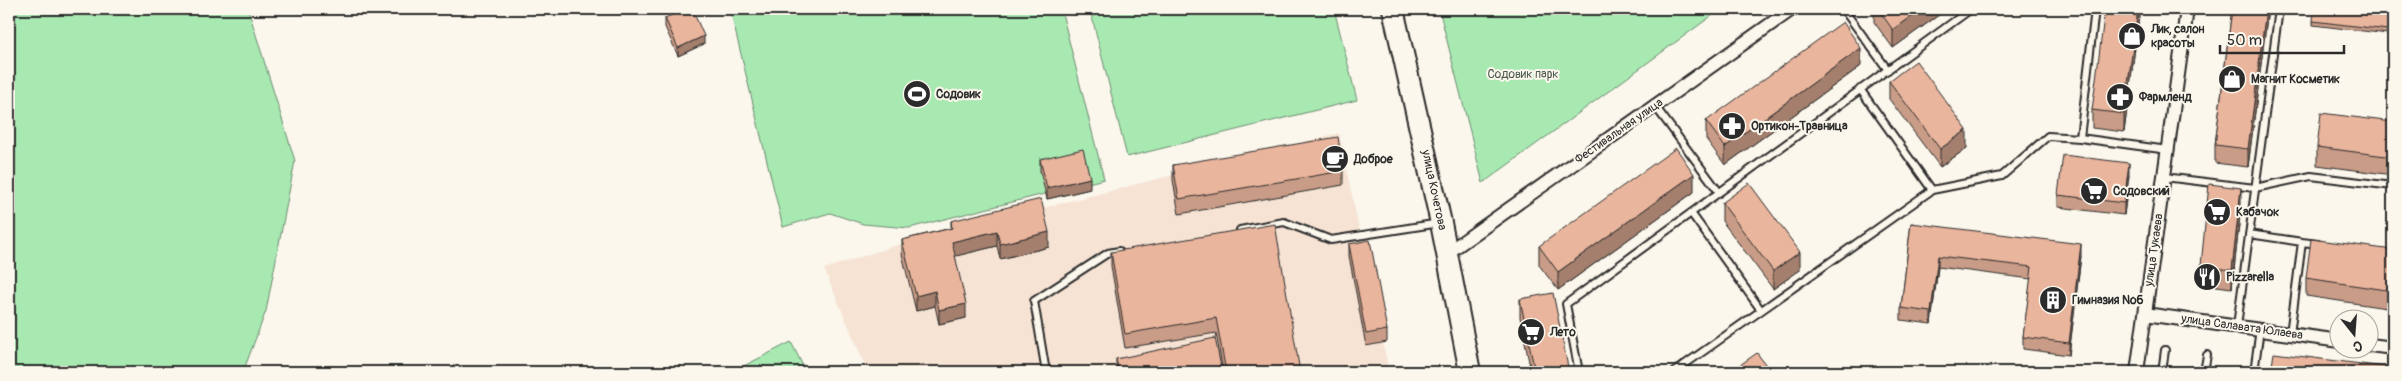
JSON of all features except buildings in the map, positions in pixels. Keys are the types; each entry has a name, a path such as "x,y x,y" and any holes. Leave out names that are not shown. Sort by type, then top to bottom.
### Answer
{"main road":[{"name":"улица Кочетова","path":"1393,9 1441,223 1470,372"}],"street":[{"name":"Фестивальная улица","path":"1447,253 1792,9"},
{"name":"улица Тукаева","path":"2137,372 2187,9"},
{"name":"улица Салавата Юлаева","path":"2145,314 2330,340"},
{"path":"2380,346 2393,348"}],"lane":[{"path":"1843,9 1888,70"},
{"path":"1579,372 1566,304 1971,9"},
{"path":"2080,138 2095,9"},
{"path":"2237,326 2279,9"},
{"path":"1860,90 1932,190"},
{"path":"1655,106 1719,192"},
{"path":"1674,372 1932,190 2002,176 2048,136 2080,138 2168,150"},
{"path":"2164,177 2255,188 2311,176 2393,186"},
{"path":"1691,213 1762,310"},
{"path":"1235,231 1284,222 1331,240 1441,223"},
{"path":"2249,234 2329,245"},
{"path":"2290,334 2302,242"},
{"path":"1046,372 1034,301 1108,253 1127,250"},
{"path":"2254,372 2260,330"},
{"path":"2162,372 2165,350"},
{"path":"2204,372 2207,355"}],"shaded area":[{"path":"1339,133 1389,372 868,372 824,269 897,245"}],"green space":[{"path":"9,9 248,9 295,161 266,311 243,372 9,372"},
{"name":"Содовик","path":"730,9 1061,9 1104,179 909,228 863,224 830,213 783,227"},
{"path":"1090,9 1334,9 1357,100 1127,157"},
{"name":"Содовик парк","path":"1439,9 1721,9 1483,183"},
{"path":"791,342 806,372 732,372"}],"place":[{"name":"Лик, салон красоты","path":"2132,36"},
{"name":"Магнит Косметик","path":"2232,79"},
{"name":"Содовик","path":"917,94"},
{"name":"Фармленд","path":"2120,97"},
{"name":"Ортикон-Травница","path":"1732,126"},
{"name":"Доброе","path":"1335,159"},
{"name":"Содовский","path":"2094,191"},
{"name":"Кабачок","path":"2217,212"},
{"name":"Pizzarella","path":"2207,277"},
{"name":"Гимназия №6","path":"2053,300"},
{"name":"Лето","path":"1531,332"}]}
